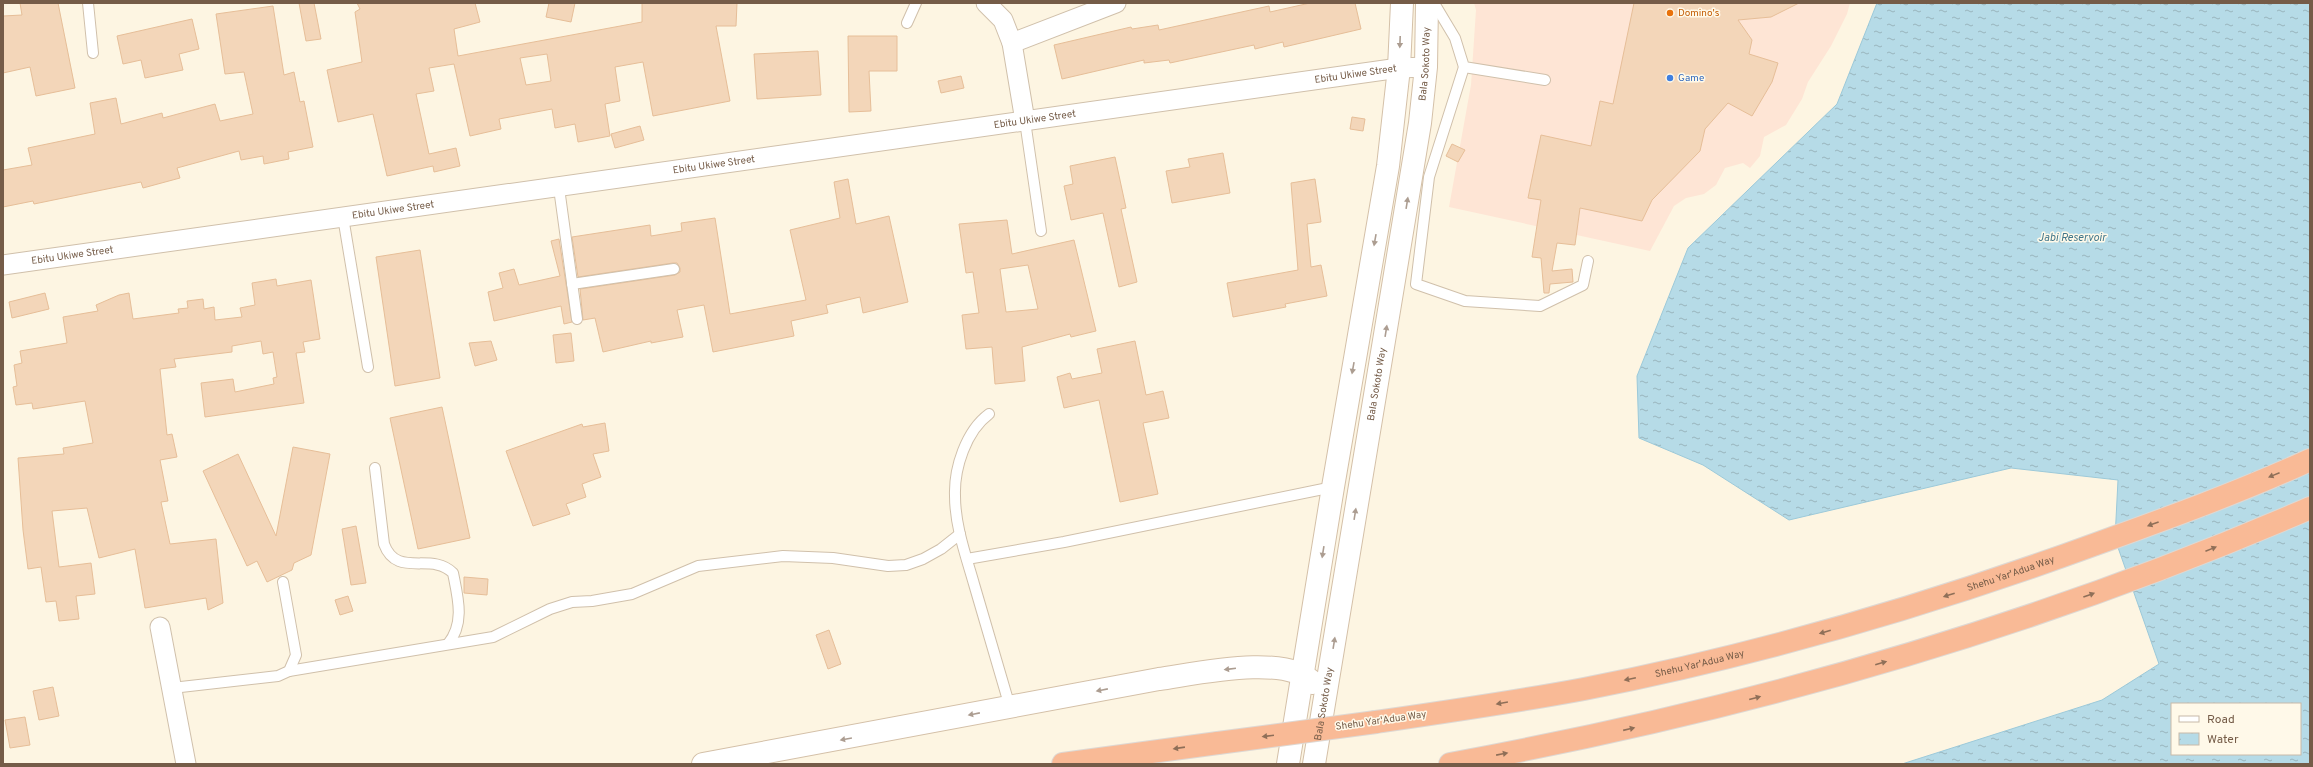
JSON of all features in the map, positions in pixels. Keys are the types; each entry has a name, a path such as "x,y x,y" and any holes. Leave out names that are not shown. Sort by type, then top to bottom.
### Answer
{"highway":[{"name":"Shehu Yar'Adua Way","path":"1063,764 1376,722 1583,689 1691,666 1800,639 1912,607 2039,565 2172,517 2310,460"},
{"path":"1450,764 1606,734 1721,707 1935,648 2053,609 2184,560 2310,508"}],"street":[{"path":"986,3 1002,20 1012,44 1025,121"},
{"path":"1012,44 1116,3"},
{"path":"1288,764 1333,487 1388,166 1399,68 1402,3"},
{"name":"Bala Sokoto Way","path":"1314,764 1322,713 1405,284 1426,67 1427,3"},
{"name":"Ebitu Ukiwe Street","path":"3,265 559,188 1399,68 1426,67"},
{"path":"160,627 186,764"},
{"path":"703,764 1159,679 1269,666 1294,655 1309,641"},
{"path":"1269,666 1302,675 1310,680 1318,691 1322,713"}],"lane":[{"path":"88,3 94,53"},
{"path":"907,22 916,3"},
{"path":"1434,3 1455,38 1464,67 1429,177 1405,284 1465,301 1540,306 1583,286 1588,261"},
{"path":"1464,67 1545,80"},
{"path":"1025,121 1041,231"},
{"path":"559,188 577,319"},
{"path":"343,217 368,367"},
{"path":"572,284 674,269"},
{"path":"989,414 980,421 970,438 955,478 954,496 960,534 1010,707"},
{"path":"375,468 384,544 388,555 397,561 440,564 454,572 459,609 458,624 455,635 448,644"},
{"path":"967,559 1072,540 1333,487"},
{"path":"172,688 278,676 289,671 492,637 550,609 572,602 592,601 632,594 698,566 783,556 833,558 888,566 906,565 923,560 941,549 960,534"},
{"path":"283,582 296,655 289,671"}],"shaded area":[{"path":"1474,3 1850,3 1847,14 1831,46 1808,82 1802,99 1786,125 1764,137 1760,156 1750,168 1743,163 1725,168 1716,185 1704,194 1686,198 1674,206 1650,251 1449,207 1471,85 1476,10"}],"water":[{"name":"Jabi Reservoir","path":"1877,3 2310,3 2310,764 1902,764 2102,700 2159,664 2115,539 2118,480 2011,468 1789,520 1703,465 1639,438 1637,376 1688,248 1837,104"}],"building":[{"path":"20,3 58,3 75,88 36,96 30,67 3,73 3,16 22,15"},
{"path":"299,3 314,3 321,39 306,41"},
{"path":"357,3 475,3 480,22 454,29 458,56 642,22 642,3 737,3 736,26 716,26 730,101 653,116 643,62 615,67 620,101 605,104 610,136 578,142 575,124 555,128 552,109 499,119 501,129 470,136 454,64 429,68 434,91 416,94 429,154 456,148 460,166 434,172 433,166 387,176 373,114 338,122 327,70 362,62 355,12 360,9","holes":["547,54 551,81 526,85 520,58"]},
{"path":"549,3 575,3 571,22 546,17"},
{"path":"1310,3 1355,3 1361,29 1284,47 1283,42 1255,49 1254,45 1170,63 1169,60 1144,63 1144,60 1062,79 1054,45 1131,27 1132,29 1158,25 1159,30 1269,6 1270,12"},
{"path":"1634,3 1799,3 1771,17 1738,20 1752,40 1749,54 1778,63 1772,82 1752,116 1728,103 1705,129 1700,151 1652,200 1642,221 1580,208 1575,245 1557,243 1552,271 1572,269 1573,282 1550,284 1549,293 1544,293 1541,258 1532,257 1541,200 1528,198 1541,135 1591,146 1600,101 1613,104"},
{"path":"273,6 284,75 294,72 300,102 304,101 313,147 288,152 289,159 264,164 263,156 241,160 239,151 177,168 180,178 143,188 141,182 34,204 33,201 3,207 3,170 32,165 28,148 95,134 90,103 116,98 121,124 162,113 163,118 215,104 220,121 253,114 244,72 225,74 216,14"},
{"path":"192,19 199,49 179,54 183,70 145,78 141,60 123,64 117,36"},
{"path":"848,36 897,36 897,71 869,71 871,111 849,112"},
{"path":"818,51 821,95 757,99 754,54"},
{"path":"961,76 964,88 941,93 938,81"},
{"path":"1352,117 1365,119 1363,131 1350,129"},
{"path":"640,126 644,140 615,148 611,134"},
{"path":"1452,144 1465,150 1458,162 1446,156"},
{"path":"1223,153 1230,193 1172,203 1166,171 1190,167 1188,159"},
{"path":"1115,157 1126,208 1121,209 1137,282 1119,287 1103,213 1071,220 1064,186 1073,184 1070,166"},
{"path":"848,179 856,224 889,216 908,302 863,313 860,297 826,305 828,313 791,321 794,336 713,352 704,305 677,310 683,337 651,343 651,341 603,352 595,318 583,320 580,289 675,275 680,272 680,268 677,263 673,263 578,277 572,237 650,225 651,236 682,231 681,223 715,218 730,314 806,300 790,230 840,218 834,182"},
{"path":"1315,179 1321,222 1307,224 1311,267 1321,265 1327,296 1285,304 1286,307 1233,317 1227,283 1298,270 1291,183"},
{"path":"1007,220 1012,254 1074,240 1096,331 1071,337 1070,334 1022,347 1025,381 995,384 992,347 966,349 962,315 979,313 973,272 966,273 959,224","holes":["1028,265 1038,309 1006,312 1000,269"]},
{"path":"559,239 572,322 564,324 561,306 494,321 488,292 503,288 499,273 514,269 519,285 560,276 551,241"},
{"path":"420,250 440,378 395,386 376,257"},
{"path":"276,279 277,286 311,280 320,339 303,342 305,352 296,353 304,403 205,417 201,383 233,379 235,392 274,384 273,378 277,377 273,352 263,354 261,341 232,346 232,352 174,359 176,367 160,369 167,435 172,434 177,457 160,460 168,501 161,502 170,544 216,539 223,603 208,610 206,598 145,608 135,549 99,558 87,508 52,511 59,567 91,563 95,594 76,596 79,619 59,621 56,601 46,602 41,567 28,569 23,530 18,458 64,454 63,448 93,443 85,401 33,409 32,403 16,405 13,387 17,386 14,365 22,363 20,351 67,343 63,317 98,311 96,305 119,295 129,293 133,319 179,313 178,309 188,308 187,301 203,299 204,309 214,307 215,320 242,317 240,308 255,305 252,283"},
{"path":"45,293 49,309 12,318 9,302"},
{"path":"571,333 574,361 556,363 553,335"},
{"path":"491,341 497,360 475,366 469,343"},
{"path":"1135,341 1146,395 1163,391 1169,418 1143,423 1158,494 1120,502 1099,400 1064,408 1057,377 1070,373 1072,379 1102,373 1097,349"},
{"path":"442,407 470,538 418,549 390,418"},
{"path":"605,423 609,451 593,454 601,477 582,484 586,497 566,504 570,514 533,526 506,451 582,424 583,427"},
{"path":"293,447 330,454 311,555 294,563 292,570 267,582 257,561 247,566 203,471 238,454 276,536"},
{"path":"356,526 366,583 351,585 342,529"},
{"path":"464,577 488,579 487,595 464,593"},
{"path":"348,596 353,611 340,615 335,600"},
{"path":"829,630 841,664 828,669 816,635"},
{"path":"53,687 59,716 39,720 33,691"},
{"path":"25,717 30,745 10,748 5,720"}],"place":[{"name":"Domino's","path":"1670,13"},
{"name":"Game","path":"1670,78"}]}
